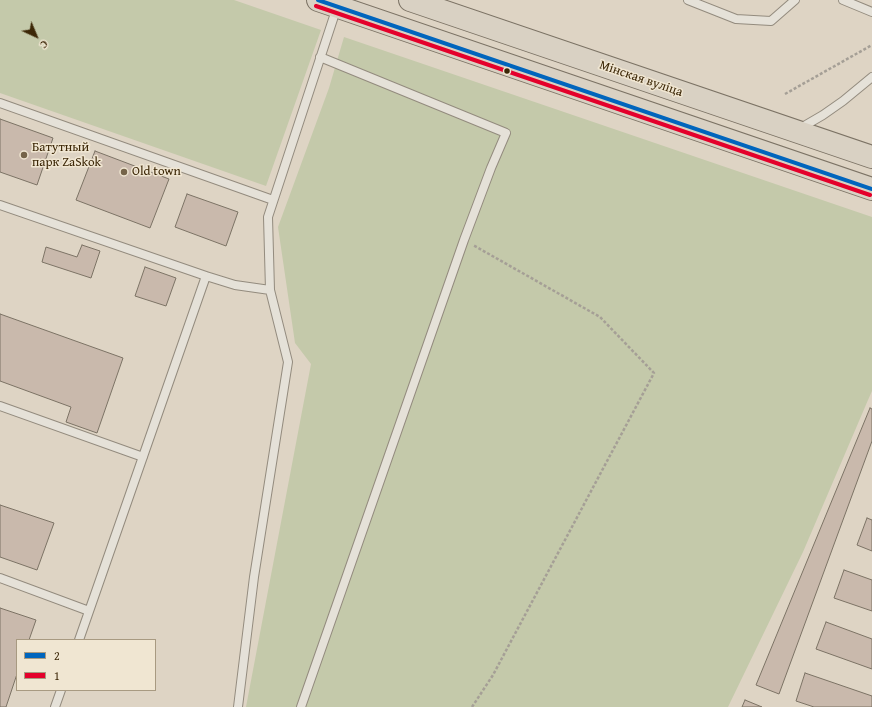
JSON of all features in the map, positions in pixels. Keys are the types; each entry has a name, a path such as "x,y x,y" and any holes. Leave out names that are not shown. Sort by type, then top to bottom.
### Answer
{"main road":[{"name":"Мінская вуліца","path":"410,0 795,131 871,154"},
{"path":"332,2 872,189"}],"lane":[{"path":"688,0 736,19 771,20 795,0"},
{"path":"843,0 872,12"},
{"path":"238,707 254,577 288,362 270,290 268,217 320,57 332,2"},
{"path":"301,707 464,240 506,133 320,57"},
{"path":"795,131 813,122 837,106 872,77"},
{"path":"0,102 274,200"},
{"path":"0,205 206,276 235,285 270,290"},
{"path":"78,639 206,276"},
{"path":"0,406 143,458"},
{"path":"0,578 89,611"},
{"path":"55,707 61,691"}],"path":[{"path":"785,94 872,45"},
{"path":"464,240 600,317 654,373 493,675 472,707"}],"green space":[{"path":"0,0 234,0 321,30 266,186 0,93"},
{"path":"344,37 872,217 872,391 803,552 728,707 246,707 311,364 295,343 278,227 329,88"}],"building":[{"name":"Батутный парк ZaSkok","path":"0,119 53,138 37,185 0,172"},
{"path":"95,151 169,179 150,228 76,200"},
{"path":"187,194 238,212 226,246 175,227"},
{"path":"82,245 100,251 91,278 42,262 46,247 77,257"},
{"path":"145,267 176,278 166,306 135,296"},
{"path":"0,314 123,358 97,433 66,422 71,407 0,381"},
{"path":"870,408 872,409 872,441 779,694 756,685"},
{"path":"0,505 54,523 37,570 0,557"},
{"path":"867,518 872,520 872,551 857,545"},
{"path":"844,570 872,580 872,611 834,598"},
{"path":"0,608 36,620 29,639 16,639 16,677 6,707 0,707"},
{"path":"826,622 872,639 872,669 816,649"},
{"path":"805,673 872,696 872,707 814,707 796,701"},
{"path":"745,700 762,707 742,707"}],"transit line":[{"name":"2","path":"318,0 872,189"},
{"name":"1","path":"316,6 870,195"}],"place":[{"name":"Батутный парк ZaSkok","path":"24,155"},
{"name":"Old town","path":"124,172"}]}
